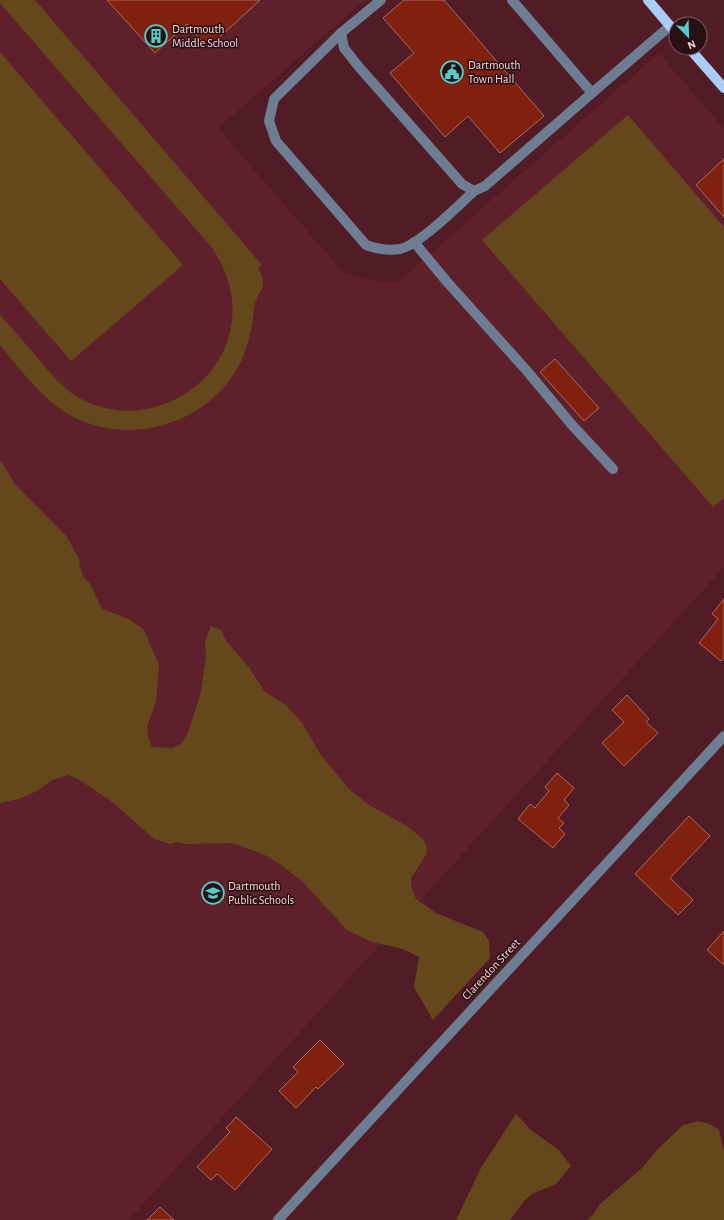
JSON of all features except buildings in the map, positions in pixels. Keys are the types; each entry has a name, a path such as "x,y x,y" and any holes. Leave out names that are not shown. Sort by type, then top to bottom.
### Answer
{"main road":[{"path":"648,0 668,23"},
{"path":"696,56 724,88"}],"street":[{"path":"381,0 341,33 274,99 269,121 276,141 366,245 381,250 401,249 419,240 474,192 486,186 592,93 668,33"},
{"path":"512,0 592,93"},
{"path":"341,33 344,48 361,70 462,184 474,192"},
{"path":"414,242 448,283 527,371 572,425 613,469"},
{"name":"Clarendon Street","path":"278,1220 724,736"}],"shaded area":[{"name":"Dartmouth Public Schools","path":"0,0 365,0 218,128 343,272 368,280 397,283 659,53 724,129 724,567 129,1220 0,1220"},
{"path":"0,0 35,0 262,265 258,268 262,275 263,286 255,304 247,346 243,357 230,380 212,399 191,414 168,424 143,429 117,430 92,425 68,414 49,400 40,391 0,345 0,315 52,375 77,397 112,409 139,410 164,404 188,392 207,375 222,353 231,328 232,300 226,273 213,249 0,3"},
{"path":"0,52 183,265 71,361 0,279"},
{"path":"628,115 724,227 724,498 713,507 482,240"},
{"path":"0,460 15,484 67,537 80,561 79,565 84,578 89,582 102,609 129,619 144,630 159,665 156,702 147,727 148,737 152,747 173,748 181,744 188,733 201,692 206,656 205,642 211,626 221,630 226,641 248,666 265,692 286,705 303,724 320,754 350,790 369,805 407,826 423,839 427,847 426,855 411,878 411,886 416,899 436,913 483,932 489,941 490,958 433,1020 414,987 419,957 403,949 372,942 347,930 302,881 281,865 263,854 232,843 187,844 176,842 171,844 154,839 111,801 78,779 68,775 52,780 37,791 19,799 0,803"},
{"path":"516,1114 531,1130 559,1150 571,1166 556,1184 532,1194 525,1200 510,1220 456,1220 482,1166"},
{"path":"698,1121 710,1124 719,1130 724,1150 724,1220 587,1220 593,1215 599,1205 642,1168 656,1151 683,1125"}],"place":[{"name":"Dartmouth Middle School","path":"156,36"},
{"name":"Dartmouth Town Hall","path":"452,72"},
{"name":"Dartmouth Public Schools","path":"213,893"}]}
